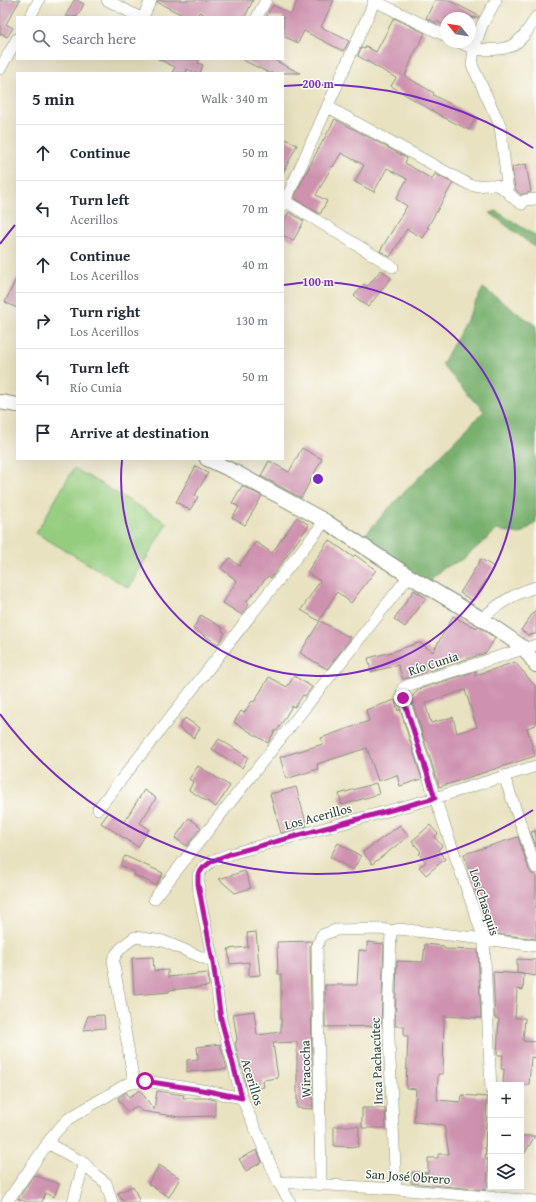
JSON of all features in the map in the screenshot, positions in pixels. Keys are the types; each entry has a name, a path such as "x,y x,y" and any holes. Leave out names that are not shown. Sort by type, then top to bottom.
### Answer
{"street":[{"path":"31,16 39,0"},
{"path":"107,0 137,16"},
{"path":"143,16 151,0"},
{"path":"258,16 266,0"},
{"path":"393,267 284,203 328,107 374,0 440,33"},
{"path":"496,0 482,25 474,49 472,65 500,125 508,192"},
{"path":"474,49 498,50 514,46 527,33 536,18"},
{"path":"0,69 16,41"},
{"path":"328,107 470,186 479,187 492,184 502,187 522,204 525,200 536,199"},
{"path":"0,402 16,405"},
{"path":"209,460 233,471 325,521 409,576 530,647 536,665"},
{"path":"98,809 325,521"},
{"path":"154,899 409,576"},
{"path":"482,619 489,612 504,602 536,587"},
{"name":"Río Cunia","path":"435,798 402,693 403,688 530,647"},
{"name":"Los Acerillos","path":"213,962 199,894 198,875 203,868 212,861 230,854 435,798 536,766"},
{"path":"504,776 536,868"},
{"name":"Los Chasquis","path":"435,798 484,938 491,1082"},
{"name":"Wiracocha","path":"321,1184 317,946 322,935 336,930 391,931 399,928 536,946"},
{"name":"Inca Pachacútec","path":"391,931 388,1017 396,1189"},
{"path":"134,1083 113,960 115,954 135,936 163,941 213,962"},
{"name":"Acerillos","path":"213,962 221,1019 242,1098 278,1182 290,1202"},
{"path":"7,1202 47,1143 68,1119 127,1084 145,1081 242,1098"},
{"path":"47,1143 84,1163 93,1173 106,1183 112,1202"},
{"path":"73,1202 84,1163"},
{"name":"San José Obrero","path":"278,1182 496,1195 536,1200"}],"green space":[{"path":"496,211 536,236 536,248 490,213"},
{"path":"483,288 536,326 536,523 520,534 497,530 462,560 443,568 425,585 358,543 388,509 484,411 442,365"},
{"path":"74,468 167,523 129,588 36,533"}],"building":[{"path":"0,0 20,0 6,24 13,28 7,37 1,33 0,35"},
{"path":"74,0 84,4 78,16 66,16"},
{"path":"158,0 253,0 245,16 207,16 199,12 197,16 184,16 157,2"},
{"path":"298,0 334,0 321,27 349,41 345,49 343,51 304,31 298,43 284,36 284,16 267,16 273,5 291,14"},
{"path":"435,0 448,0 471,12 440,12 440,23 436,21 436,23 426,18"},
{"path":"394,18 425,33 405,76 434,93 433,95 476,117 469,130 443,117 391,86 396,78 358,56 361,48 365,49 366,46 376,52"},
{"path":"160,60 200,60 198,63 203,65 200,72 193,72 187,69 186,72 172,72 175,67"},
{"path":"243,60 274,60 300,73 284,72 267,72"},
{"path":"335,119 407,158 405,163 432,179 435,174 453,183 427,228 429,228 423,238 407,229 390,257 380,251 407,206 396,199 407,179 387,168 374,192 355,182 364,165 341,153 316,195 327,201 320,214 294,198"},
{"path":"284,138 297,145 284,171"},
{"path":"526,164 531,192 521,195 515,189 512,167"},
{"path":"289,212 304,221 293,241 284,236 284,220"},
{"path":"381,270 391,278 368,307 354,296 364,284 367,287"},
{"path":"16,279 16,308 5,302"},
{"path":"302,448 322,459 301,498 261,476 269,461 289,472"},
{"path":"196,466 208,473 195,495 198,497 190,510 176,502"},
{"path":"242,486 262,496 245,525 232,518 239,507 232,503"},
{"path":"297,517 309,525 271,578 268,576 246,602 249,604 242,615 223,603 237,581 221,568 230,558 239,566 256,542 272,553"},
{"path":"329,540 353,557 355,555 376,570 351,603 337,592 319,621 301,610 320,581 307,572"},
{"path":"481,559 494,567 473,601 460,593"},
{"path":"414,590 426,598 405,627 394,619"},
{"path":"536,609 536,634 528,635 521,630"},
{"path":"201,615 223,628 222,631 225,633 218,644 193,629"},
{"path":"453,616 471,626 477,628 478,626 495,638 486,653 403,679 398,665 371,672 368,658 418,643 433,652"},
{"path":"320,621 351,638 327,669 300,653"},
{"path":"515,662 536,687 536,725 527,728 535,756 439,787 411,698 419,689 477,671 474,676","holes":["465,690 477,727 457,733 453,717 431,723 425,703"]},
{"path":"294,676 312,687 305,696 303,695 295,707 292,706 268,743 234,722 241,711 244,713 252,701 254,702 269,677 287,687"},
{"path":"395,700 398,711 400,709 422,779 400,786 397,775 378,781 367,748 317,764 318,769 286,779 280,757 323,744 321,738 369,721 366,710"},
{"path":"185,718 200,728 194,738 179,728"},
{"path":"219,739 248,757 242,768 212,749"},
{"path":"198,766 230,786 216,807 189,790 193,782 189,779"},
{"path":"376,783 379,794 342,805 339,794"},
{"path":"296,787 307,826 281,833 270,794"},
{"path":"144,790 156,798 140,823 149,829 138,847 101,823 109,812 124,822"},
{"path":"189,818 201,827 187,846 175,838"},
{"path":"400,825 409,836 372,864 363,852"},
{"path":"430,825 438,834 434,837 442,846 438,850 445,859 426,875 419,867 426,862 419,854 421,852 412,841"},
{"path":"536,831 536,847 531,832"},
{"path":"518,837 529,870 532,874 536,875 536,939 489,933 479,895 477,895 464,854"},
{"path":"338,843 361,856 353,870 330,857"},
{"path":"125,856 163,873 156,885 134,875 135,872 120,865"},
{"path":"245,871 251,888 235,893 219,879"},
{"path":"256,932 260,975 249,976 249,962 230,964 228,949 248,947 247,933"},
{"path":"312,941 310,946 313,1109 297,1108 297,1042 273,1043 278,1078 263,1080 264,1087 247,1089 243,1068 241,1068 235,1043 237,1039 233,1014 254,1011 257,1035 281,1032 281,974 278,974 277,942"},
{"path":"367,942 384,944 381,1026 325,1027 325,985 357,985 359,950 367,951"},
{"path":"425,944 444,946 444,949 478,950 481,1018 444,1016 443,1074 438,1074 437,1100 461,1102 462,1095 487,1097 485,1159 488,1159 488,1173 487,1188 485,1190 411,1183 412,1172 428,1173 428,1158 438,1158 438,1154 449,1154 444,1125 414,1122 416,1089 406,1088 408,1036 404,1036 404,1026 395,1026 397,961 423,962"},
{"path":"153,957 154,971 168,970 168,977 208,973 209,986 134,995 132,958"},
{"path":"517,959 536,960 536,976 517,973"},
{"path":"493,972 524,974 523,990 517,989 515,1018 525,1018 523,1041 536,1042 536,1058 531,1057 529,1085 524,1085 524,1082 503,1082 504,1069 501,1069 503,1055 497,1055 499,1019 495,1018"},
{"path":"104,1015 105,1028 83,1030 88,1016"},
{"path":"220,1044 227,1069 187,1072 187,1060 198,1059 197,1047"},
{"path":"140,1090 154,1110 157,1091 184,1095 183,1098 207,1098 215,1100 215,1116 180,1117 141,1111 137,1106 127,1112 118,1098 126,1092 129,1097"},
{"path":"362,1108 385,1108 386,1128 362,1128"},
{"path":"334,1126 359,1126 358,1147 334,1146"},
{"path":"524,1136 535,1136 524,1154"},
{"path":"257,1150 262,1162 246,1171 239,1159"},
{"path":"159,1165 180,1178 169,1197 148,1184"},
{"path":"34,1175 59,1184 54,1197 45,1193 42,1202 26,1202 18,1199"},
{"path":"133,1186 140,1202 123,1202 118,1193"}],"route":[{"path":"145,1081 242,1098 221,1019 213,962 199,894 198,875 203,868 212,861 230,854 435,798 403,698"}]}
